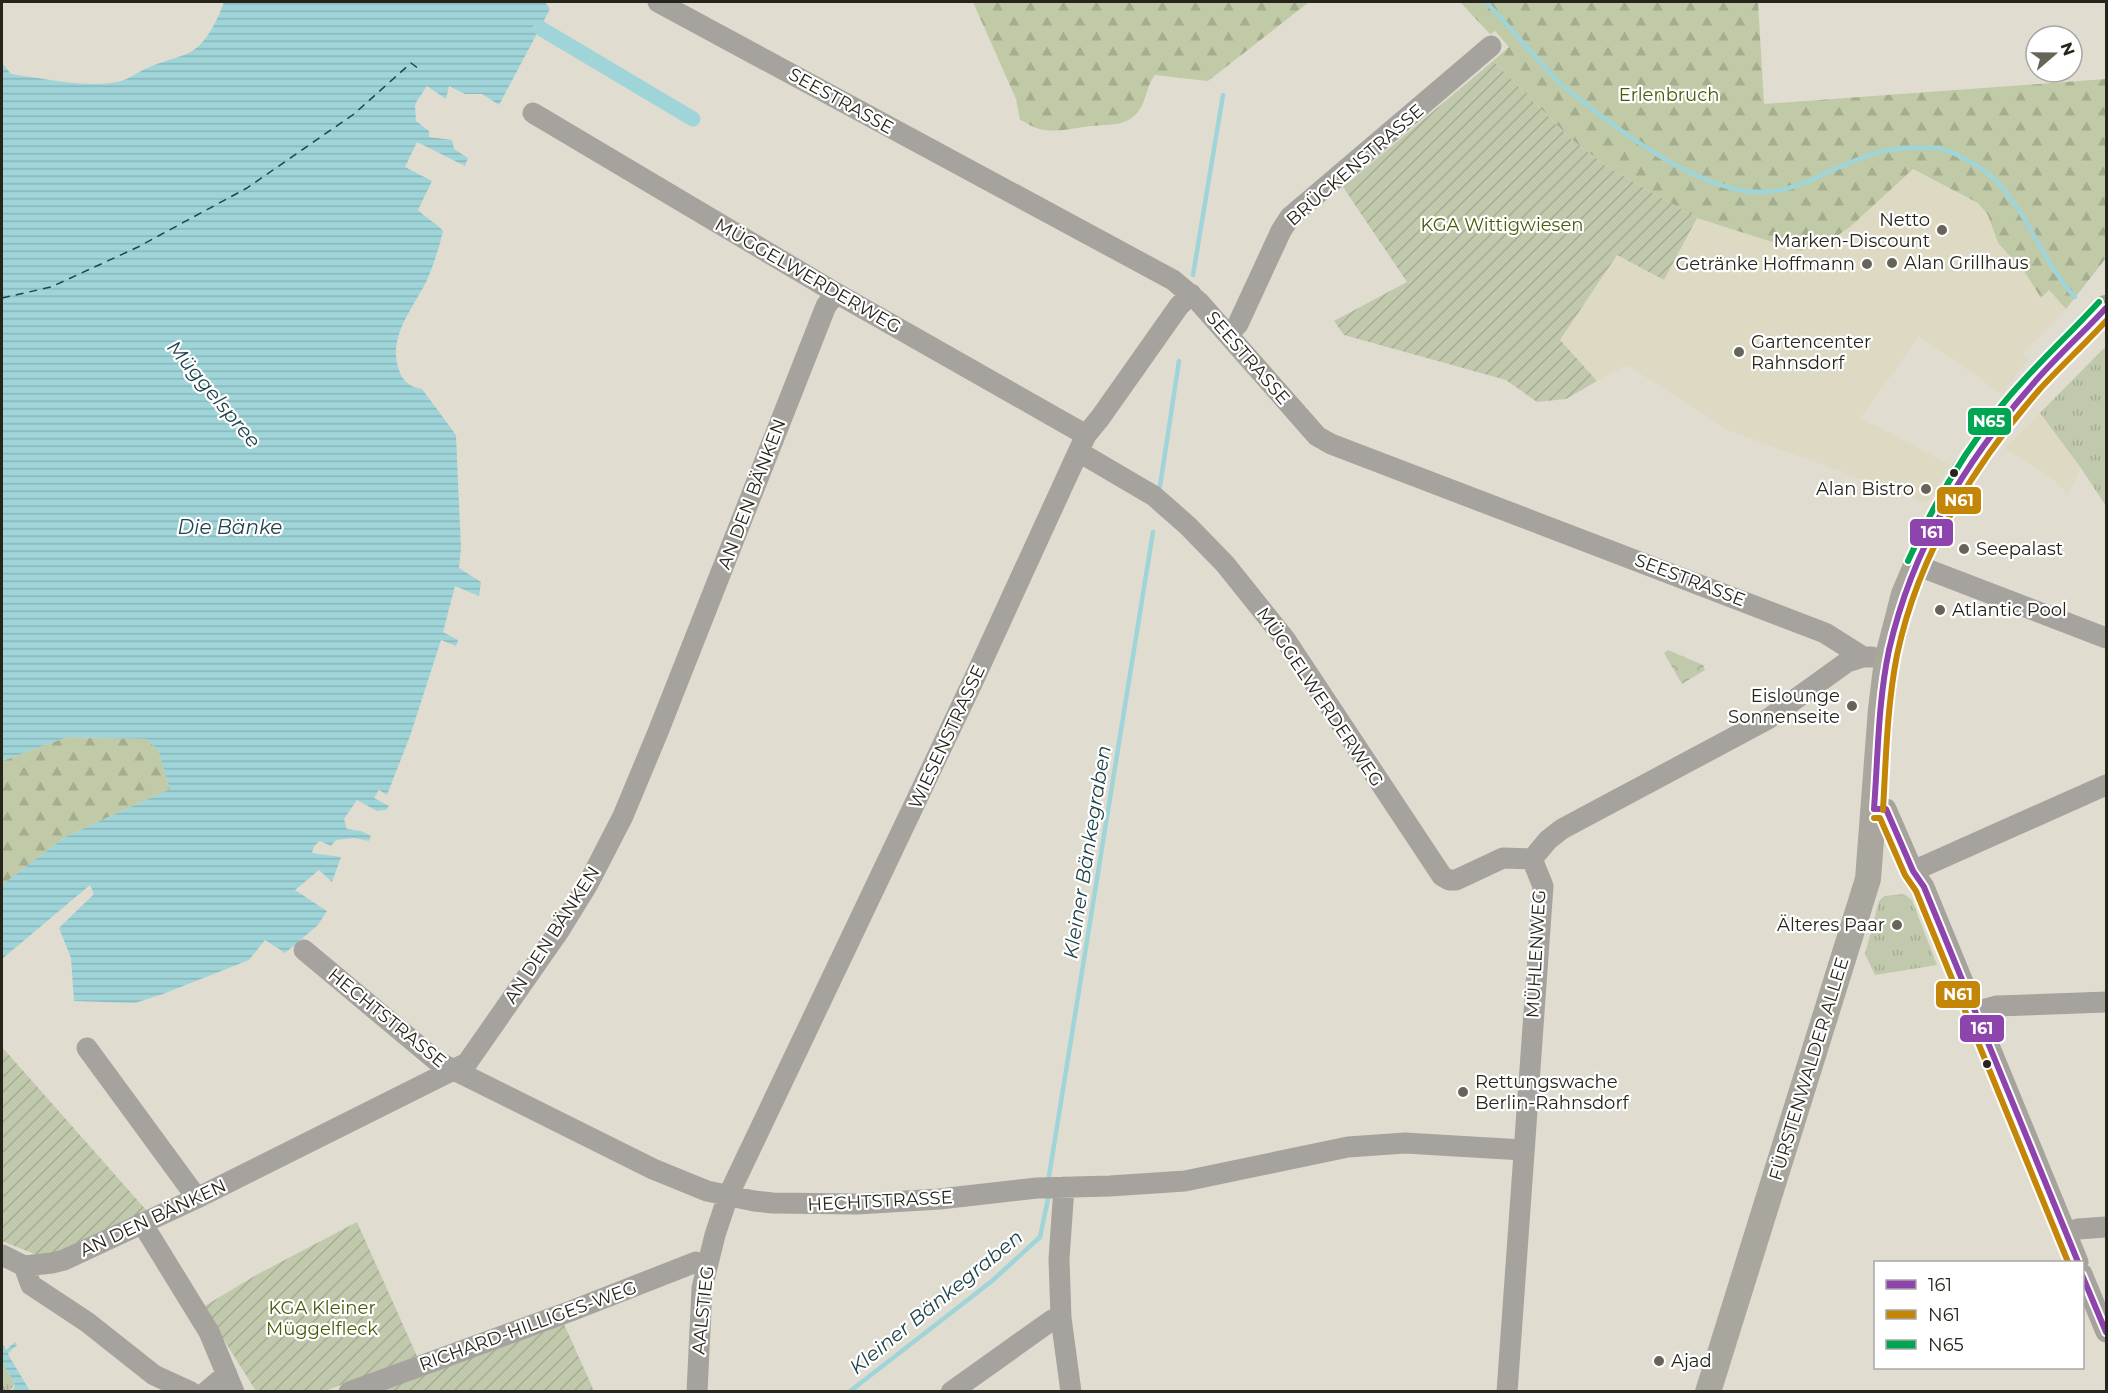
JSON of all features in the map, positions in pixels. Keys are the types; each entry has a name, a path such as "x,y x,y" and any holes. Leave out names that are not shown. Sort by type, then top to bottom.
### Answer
{"main road":[{"name":"FÜRSTENWALDER ALLEE","path":"1708,1392 1869,879 1881,709 1875,658 1930,532 1965,471 2025,392 2106,308"}],"street":[{"name":"SEESTRASSE","path":"658,2 1173,280 1191,294 1307,427 1331,444 1814,629 1875,658"},
{"name":"BRÜCKENSTRASSE","path":"1228,335 1238,324 1290,217 1491,46"},
{"name":"MÜGGELWERDERWEG","path":"533,113 1083,443 1154,496 1188,526 1225,564 1285,639 1442,876 1449,880 1456,880 1503,858 1532,859"},
{"name":"AN DEN BÄNKEN","path":"24,1266 64,1260 197,1198 467,1063 559,931 588,884 623,816 666,714 822,315 836,293"},
{"name":"WIESENSTRASSE","path":"728,1196 945,740 1083,443 1179,306 1191,294"},
{"path":"1916,565 2106,638"},
{"path":"1532,859 1548,840 1562,829 1768,719 1847,662 1875,658"},
{"path":"1913,871 2106,784"},
{"path":"1875,808 1886,809 1913,871 1924,887 2077,1261"},
{"name":"MÜHLENWEG","path":"1507,1392 1543,886 1532,859"},
{"name":"HECHTSTRASSE","path":"304,950 438,1062 653,1169 694,1187 728,1196 773,1203 857,1204 940,1199 1064,1187 1185,1181 1348,1147 1405,1143 1523,1150"},
{"path":"1975,1012 1996,1006 2106,1002"},
{"path":"87,1048 197,1198"},
{"path":"1064,1187 1059,1259 1060,1318 1071,1392"},
{"name":"AALSTIEG","path":"697,1392 700,1314 706,1265 728,1196"},
{"path":"142,1223 209,1332 230,1383 206,1392"},
{"path":"2066,1233 2078,1229 2106,1227"},
{"path":"2,1255 24,1266 32,1285 87,1322 154,1375 191,1392"},
{"name":"RICHARD-HILLIGES-WEG","path":"349,1392 571,1311 696,1262 706,1265"},
{"path":"2084,1279 2106,1332"},
{"path":"951,1392 1053,1320 1060,1318"}],"shaded area":[{"name":"Gartencenter Rahnsdorf","path":"1912,169 1978,203 1988,215 1998,243 2026,274 2040,298 2048,290 2066,309 2024,353 2029,358 2002,394 1919,336 1861,418 1951,465 1927,503 1727,430 1627,365 1597,381 1560,340 1617,254 1664,280 1697,218 1800,251 1830,241 1851,226"},
{"path":"2040,413 2081,468 2068,494 2053,479 2005,449"}],"green space":[{"path":"973,2 1309,2 1208,81 1155,75 1138,112 1128,120 1116,124 1057,131 1036,128 1020,120 1016,99"},
{"name":"Erlenbruch","path":"1460,2 1758,2 1764,104 2038,84 2084,84 2084,81 2106,79 2106,258 2066,309 2049,290 2041,298 2026,274 1998,243 1988,215 1978,203 1913,169 1851,226 1830,241 1800,251 1697,218 1609,168 1571,139 1493,61 1509,47 1495,31 1490,34"},
{"name":"KGA Wittigwiesen","path":"1493,61 1571,139 1609,168 1697,218 1664,280 1617,255 1560,340 1597,381 1566,399 1537,402 1506,380 1344,335 1334,321 1407,282 1343,187"},
{"path":"2104,348 2106,350 2106,506 2040,413"},
{"path":"1668,650 1703,665 1705,670 1682,684 1664,653"},
{"path":"67,737 147,739 158,750 170,789 65,837 2,885 2,761"},
{"path":"1904,894 1912,900 1937,965 1875,975 1865,954 1879,901 1884,896"},
{"path":"2,1047 147,1211 47,1259 2,1241"},
{"name":"KGA Kleiner Müggelfleck","path":"357,1222 417,1356 325,1391 256,1391 203,1307 258,1274"},
{"name":"KGA Kleiner Müggelfleck","path":"564,1324 594,1391 369,1392"},
{"path":"2,1362 15,1384 9,1391 2,1391"}],"water":[{"name":"Die Bänke","path":"224,2 545,2 550,9 499,105 482,94 465,94 449,86 446,99 427,86 415,104 416,121 429,131 429,137 452,140 454,149 468,158 465,166 417,142 405,167 432,181 418,210 443,231 427,280 403,324 396,346 396,358 405,381 422,389 456,435 461,548 459,568 481,582 479,596 455,586 443,632 458,640 456,646 441,640 410,736 387,795 379,790 374,798 389,806 386,810 377,811 357,800 344,819 347,829 361,831 371,836 369,841 354,838 336,840 331,846 320,841 314,846 312,853 341,857 332,882 319,870 295,890 327,911 318,925 285,953 265,940 249,960 135,1003 74,1001 71,958 59,928 94,894 90,885 2,959 2,885 65,837 170,789 158,750 147,739 67,737 2,761 2,63 11,74 61,82 99,84 121,81 150,67 184,55 198,46 214,25"},
{"path":"15,1342 17,1345 8,1353 30,1391 13,1391 15,1384 2,1362 2,1343 6,1350"}],"waterway":[{"path":"1486,2 1563,86 1575,96 1650,150 1673,164 1719,184 1742,190 1764,192 1781,190 1863,157 1885,151 1937,148 1958,155 1991,176 2005,190 2050,264 2075,297"},
{"path":"540,28 693,119"},
{"name":"Kleiner Bänkegraben","path":"1193,275 1223,95"},
{"name":"Kleiner Bänkegraben","path":"1160,486 1179,361"},
{"name":"Kleiner Bänkegraben","path":"1049,1176 1153,532"},
{"name":"Kleiner Bänkegraben","path":"849,1392 992,1281 1040,1237 1048,1199"}],"ferry route":[{"path":"2,298 51,287 138,247 247,188 354,114 411,63 419,69"}],"transit line":[{"name":"N65","path":"1908,561 1950,480 1988,423 2025,378 2099,302"},
{"name":"161","path":"1874,809 1880,709 1885,670 1899,613 1927,542 1964,475 2008,413 2106,308"},
{"name":"N61","path":"1883,810 1889,713 1897,655 1906,618 1934,547 1971,481 2015,418 2106,321"},
{"name":"161","path":"1874,809 1886,809 1913,871 1924,887 2078,1261"},
{"name":"N61","path":"1874,818 1880,818 1905,875 1916,891 2068,1261"},
{"name":"161","path":"2084,1280 2106,1332"}],"place":[{"name":"Netto Marken-Discount","path":"1942,230"},
{"name":"Alan Grillhaus","path":"1892,263"},
{"name":"Getränke Hoffmann","path":"1867,264"},
{"name":"Gartencenter Rahnsdorf","path":"1739,352"},
{"name":"Alan Bistro","path":"1926,489"},
{"name":"Seepalast","path":"1964,549"},
{"name":"Atlantic Pool","path":"1940,610"},
{"name":"Eislounge Sonnenseite","path":"1852,706"},
{"name":"Älteres Paar","path":"1897,925"},
{"name":"Rettungswache Berlin-Rahnsdorf","path":"1463,1092"},
{"name":"Ajad","path":"1659,1361"}],"water label":[{"name":"Müggelspree","path":"214,394"}]}
